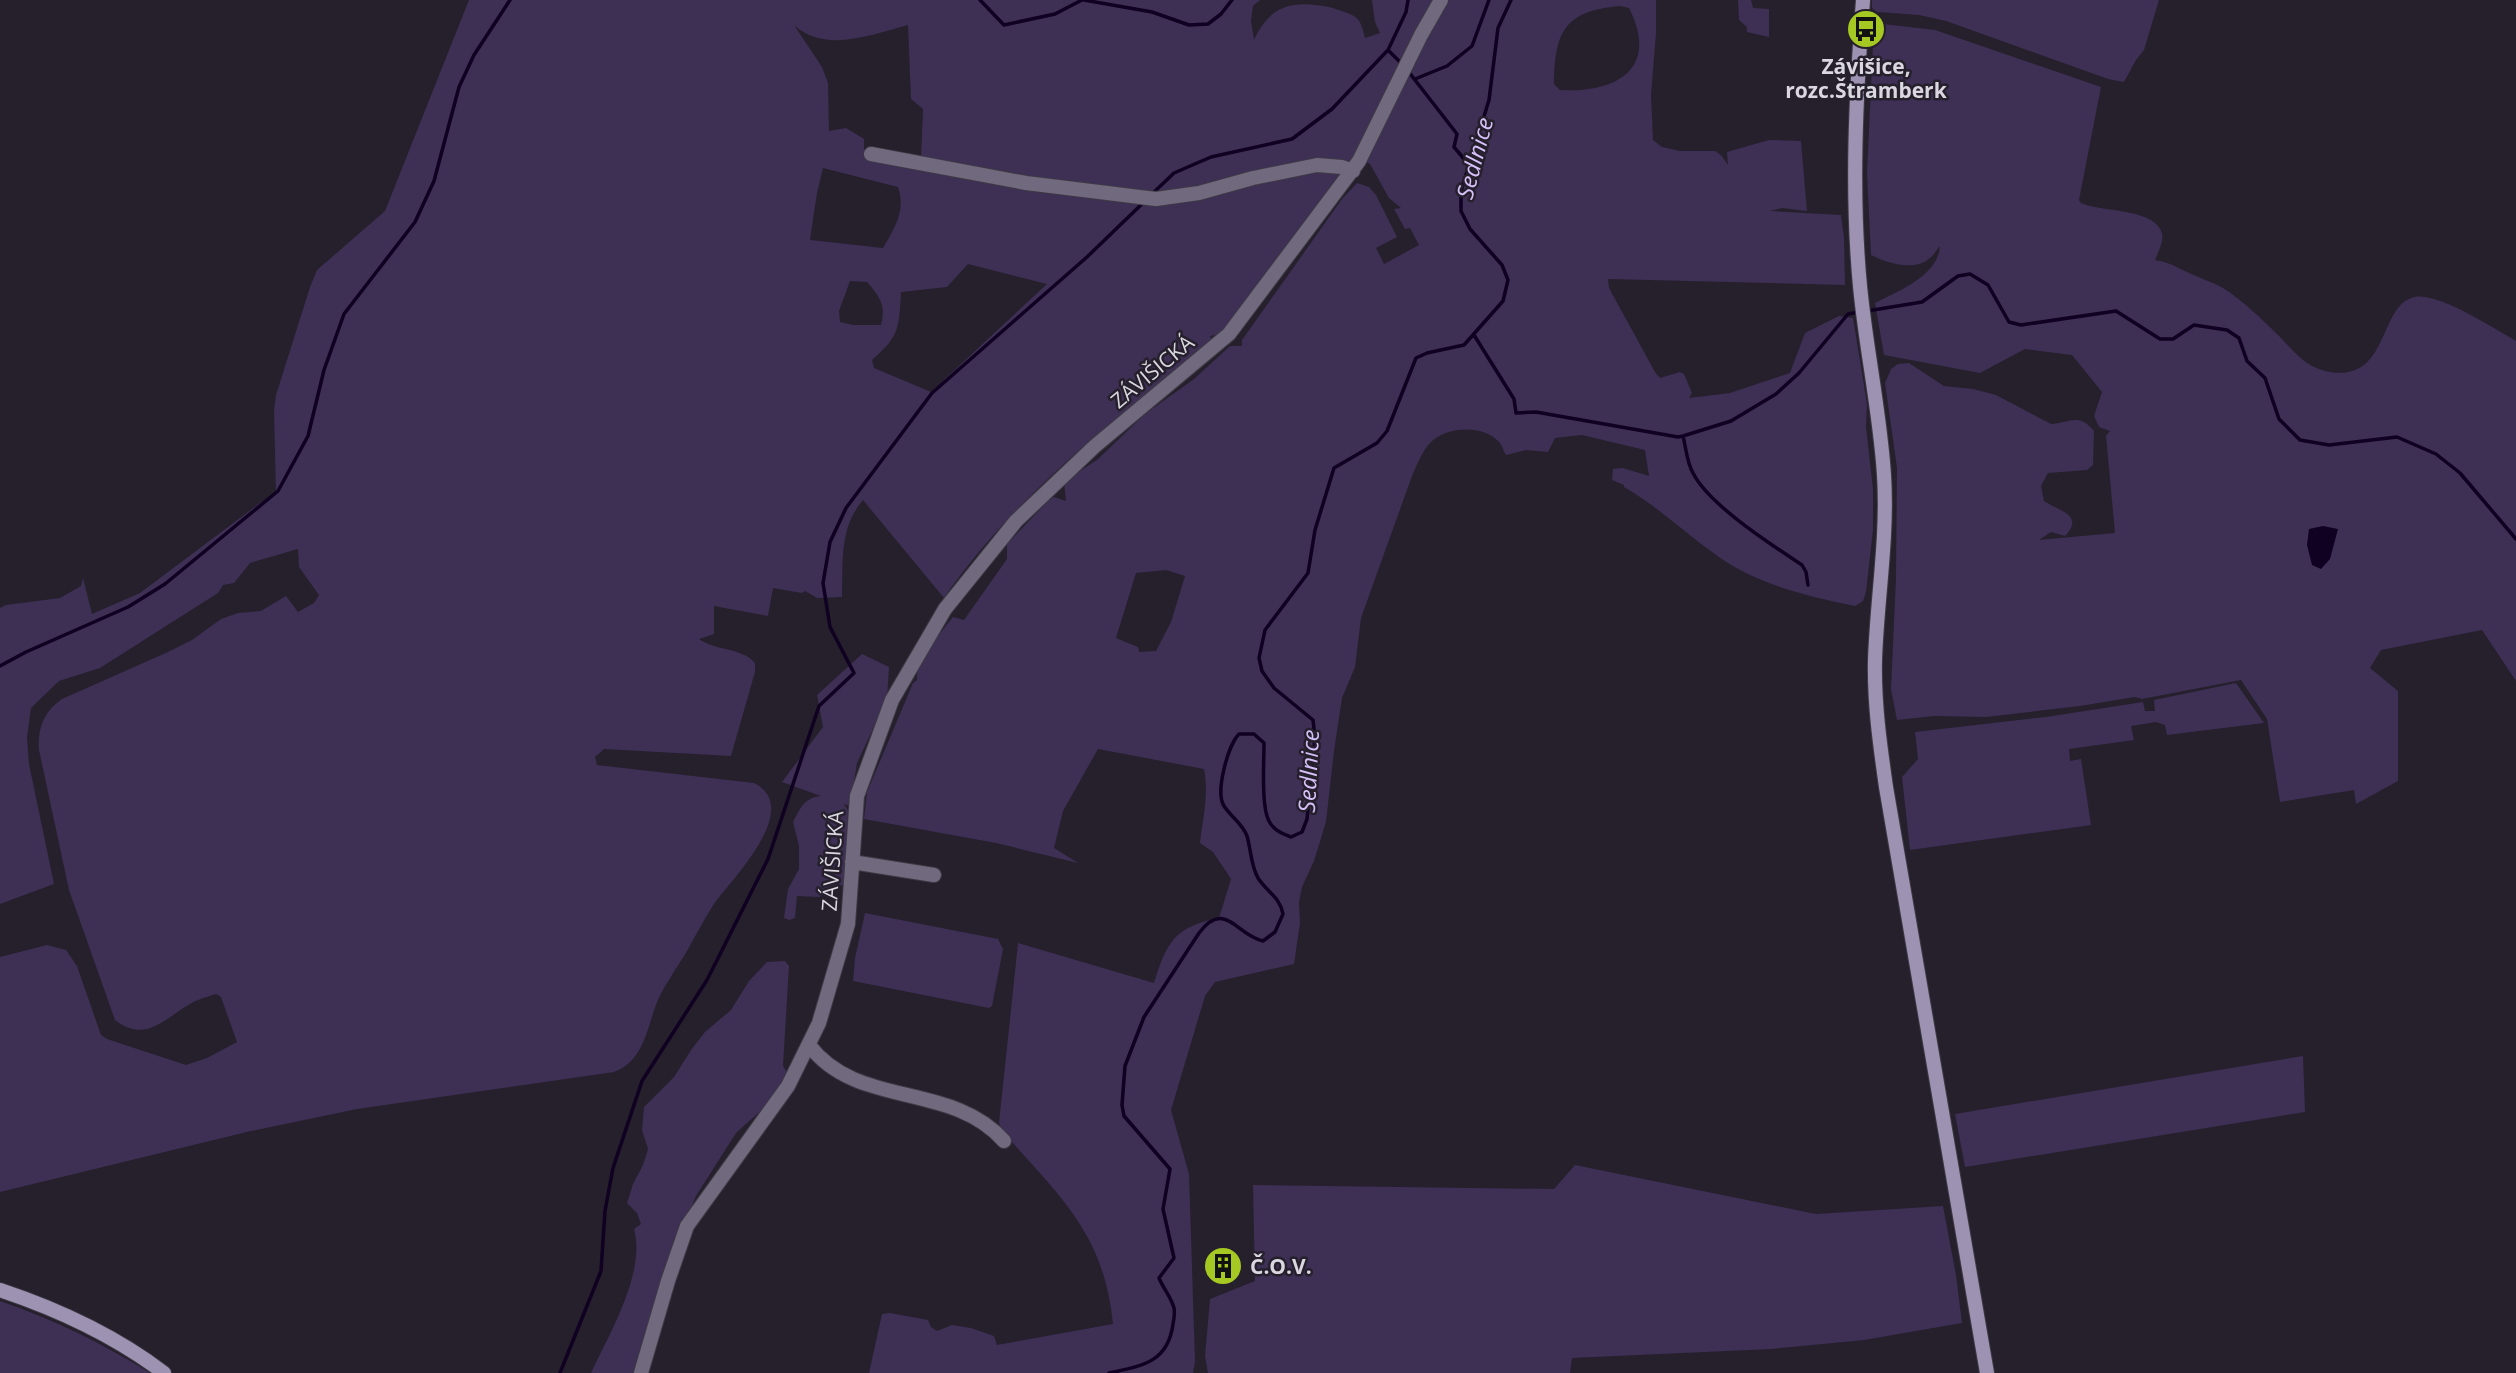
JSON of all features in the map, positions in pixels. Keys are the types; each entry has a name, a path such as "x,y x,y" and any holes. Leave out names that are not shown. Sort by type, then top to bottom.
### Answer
{"street":[{"name":"ZÁVIŠICKÁ","path":"642,1373 687,1226 788,1086 820,1023 848,924 857,796 892,700 946,609 1016,521 1095,446 1229,334 1353,171 1441,0"},
{"path":"1863,0 1855,143 1856,226 1860,286 1879,427 1884,491 1875,658 1877,712 1886,787 1987,1373"},
{"path":"871,154 1026,183 1156,199 1199,193 1317,164 1353,171"},
{"path":"852,862 934,875"},
{"path":"809,1045 816,1055 842,1075 900,1094 964,1110 991,1125 1004,1141"},
{"path":"0,1290 77,1318 164,1373"}],"shaded area":[{"path":"469,0 1260,0 1253,6 1251,21 1254,40 1268,18 1286,7 1296,5 1333,8 1351,15 1361,24 1365,38 1380,33 1375,22 1372,0 1656,0 1651,95 1653,140 1662,147 1680,151 1715,151 1728,165 1727,152 1769,140 1801,141 1807,211 1782,208 1770,211 1841,215 1845,285 1608,279 1609,288 1655,372 1660,378 1680,372 1684,374 1692,393 1689,398 1730,393 1790,373 1805,333 1839,316 1853,318 1867,404 1866,427 1873,489 1873,530 1866,592 1863,601 1855,606 1774,585 1728,563 1651,504 1612,480 1613,469 1623,468 1649,476 1645,450 1582,435 1555,438 1548,452 1526,450 1506,455 1501,444 1491,436 1474,430 1446,433 1431,442 1412,476 1361,618 1355,667 1342,698 1326,822 1299,902 1300,923 1294,964 1215,982 1205,996 1171,1110 1189,1174 1195,1362 1193,1373 869,1373 882,1314 928,1320 931,1327 937,1331 952,1325 971,1328 994,1336 997,1345 1113,1324 1108,1292 1089,1240 1060,1197 1003,1132 999,1123 1018,943 1154,983 1163,957 1174,939 1192,926 1219,918 1231,879 1213,852 1200,843 1206,797 1204,769 1098,749 1063,811 1054,848 1078,863 996,843 864,819 867,792 925,656 953,617 964,620 1007,559 1007,544 1049,500 1054,497 1066,501 1064,482 1098,459 1145,414 1194,379 1230,346 1242,346 1242,340 1342,199 1357,183 1369,187 1376,195 1397,237 1376,248 1384,264 1419,245 1410,228 1405,229 1394,209 1401,208 1389,198 1370,164 1354,155 1220,334 1210,336 1212,341 1103,429 1034,492 972,561 944,598 863,500 855,511 846,534 842,597 817,598 805,591 802,593 773,588 768,616 714,606 714,634 699,639 713,646 743,654 755,663 755,672 731,756 604,749 595,757 597,765 754,783 767,794 771,809 768,826 747,862 707,915 660,995 643,1043 624,1067 614,1072 357,1109 251,1131 0,1192 0,957 47,945 66,950 77,966 101,1035 107,1039 186,1065 207,1058 237,1042 221,997 216,994 193,1002 163,1022 146,1029 136,1030 115,1020 69,890 39,750 39,735 46,715 62,699 192,640 221,619 238,613 261,611 286,596 298,612 314,603 319,595 299,567 298,549 250,563 234,583 223,585 218,593 100,668 59,681 31,708 27,737 29,764 54,884 0,904 0,608 60,598 81,586 83,578 92,614 140,593 260,503 276,494 276,395 310,287 317,270 385,211","holes":["1620,6 1629,8 1637,29 1639,47 1636,62 1627,73 1599,87 1560,90 1554,84 1555,66 1557,51 1566,27 1586,13","794,25 806,34 834,40 865,37 908,25 911,99 923,109 921,160 1121,191 892,161 864,152 864,139 846,128 829,131 828,83 822,67","823,168 898,187 900,211 883,248 810,240","968,264 1047,284 931,392 874,368 872,360 888,344 896,330 901,292 947,287","850,281 867,282 881,302 881,325 840,322 839,311","1166,570 1185,576 1171,622 1156,651 1139,652 1138,647 1116,638 1136,573"]},
{"path":"1738,0 1751,0 1753,8 1769,9 1769,37 1747,32 1747,27 1739,20"},
{"path":"1872,0 2159,0 2144,50 2124,82 2108,79 1946,21 1919,15 1877,12 1872,8"},
{"path":"1874,23 1935,30 2101,87 2079,200 2081,203 2149,219 2162,233 2155,260 2172,265 2230,293 2252,310 2299,357 2318,369 2346,372 2362,367 2372,356 2394,314 2403,303 2415,297 2438,300 2452,306 2516,341 2516,681 2482,630 2381,650 2370,668 2398,691 2398,781 2356,804 2354,790 2280,802 2267,719 2241,680 2142,699 2135,697 1986,717 1934,716 1897,720 1891,689 1897,468 1885,383 1891,369 1898,364 1909,363 1944,386 1996,395 2051,424 2079,420 2089,425 2094,431 2093,465 2087,470 2048,473 2041,486 2044,501 2071,518 2071,529 2065,536 2051,532 2039,540 2115,533 2106,436 2110,431 2099,427 2094,416 2102,392 2072,355 2025,349 1980,373 1884,355 1875,303 1925,274 1938,257 1940,246 1930,258 1916,265 1892,263 1871,255 1867,173"},
{"path":"2323,526 2338,529 2330,559 2321,569 2312,565 2307,545 2309,529"},
{"path":"862,654 889,667 887,699 857,763 850,806 844,804 848,811 844,884 819,897 797,896 795,918 789,920 784,918 788,889 799,869 799,846 793,822 807,801 821,796 782,782 823,727 817,695"},
{"path":"2236,683 2264,723 2167,735 2165,725 2156,722 2131,726 2134,740 2069,749 2070,761 2081,759 2091,825 1910,850 1902,777 1918,759 1915,732 2046,717 2143,702 2145,711 2155,711 2154,700"},
{"path":"865,913 998,939 1003,949 992,1006 989,1008 853,981"},
{"path":"785,961 789,966 783,1066 787,1072 777,1096 736,1133 696,1196 666,1268 635,1373 591,1373 624,1303 635,1265 634,1229 641,1224 637,1213 627,1203 648,1149 642,1130 644,1107 674,1077 705,1032 731,1010 749,981 767,962"},
{"path":"2303,1056 2305,1112 1965,1167 1955,1114"},
{"path":"1575,1165 1816,1214 1943,1206 1962,1323 1864,1340 1771,1349 1572,1358 1570,1373 1208,1373 1205,1356 1210,1299 1255,1281 1253,1185 1554,1189"},
{"path":"0,1301 77,1332 150,1373 0,1373"}],"waterway":[{"path":"0,666 128,607 165,584 278,491 308,436 324,370 344,314 415,222 434,181 459,87 474,55 510,0"},
{"path":"980,0 1004,25 1055,14 1082,0"},
{"path":"1084,0 1152,12 1189,25 1208,24 1221,14 1232,0"},
{"path":"1403,65 1388,50 1406,12 1408,0"},
{"path":"1415,79 1447,66 1472,46 1489,0"},
{"name":"Sedlnice","path":"1109,1373 1142,1365 1159,1355 1170,1337 1174,1314 1173,1304 1159,1278 1174,1258 1163,1209 1170,1169 1124,1116 1122,1105 1125,1066 1144,1017 1208,923 1224,919 1263,941 1275,932 1283,914 1279,903 1256,873 1245,831 1224,806 1222,799 1224,769 1239,734 1254,734 1264,743 1264,795 1266,814 1271,824 1291,837 1302,832 1307,819 1315,738 1313,720 1274,688 1262,671 1259,658 1265,630 1308,573 1315,530 1334,468 1377,443 1387,431 1416,358 1464,345 1503,301 1508,280 1502,265 1470,229 1461,211 1461,191 1489,100 1498,28 1511,0"},
{"path":"1153,193 1174,173 1211,157 1292,139 1332,109 1388,50"},
{"path":"1408,71 1457,134 1454,147 1470,166"},
{"path":"560,1373 601,1271 605,1211 613,1168 642,1081 707,980 768,859 819,706 854,673 830,627 823,583 830,542 846,508 932,393 1087,257 1145,201"},
{"path":"1867,311 1922,302 1958,276 1970,274 1988,285 2009,322 2021,325 2116,311 2160,339 2173,339 2194,325 2227,330 2239,338 2247,361 2265,378 2279,419 2300,440 2329,445 2397,437 2436,454 2460,473 2516,539"},
{"path":"1474,335 1514,399 1516,413 1536,412 1678,437 1731,421 1776,394 1799,373 1848,314 1859,312"},
{"path":"1683,436 1689,465 1701,485 1742,524 1802,565 1808,585"}],"place":[{"name":"Závišice, rozc.Štramberk","path":"1866,29"},
{"name":"Č.O.V.","path":"1223,1266"}]}
